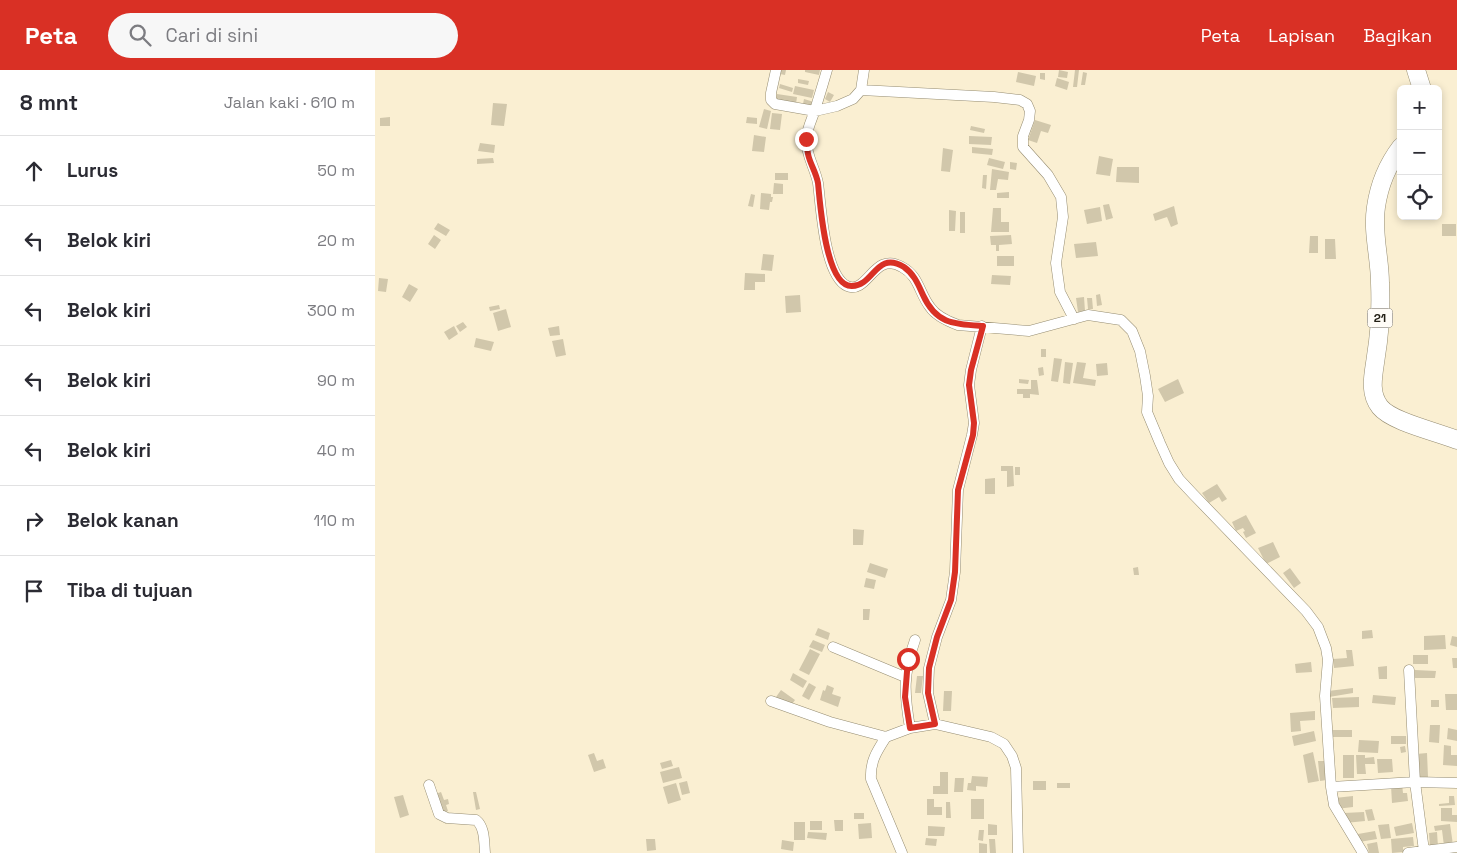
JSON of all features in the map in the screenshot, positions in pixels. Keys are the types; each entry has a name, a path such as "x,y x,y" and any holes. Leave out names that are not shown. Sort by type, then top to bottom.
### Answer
{"highway":[{"path":"1416,70 1421,85"},
{"name":"21","path":"1397,154 1389,165 1379,193 1376,209 1375,239 1380,282 1380,324 1373,388 1375,400 1389,416 1457,440"}],"street":[{"path":"776,70 771,100 775,104 815,111 837,106 853,99 861,90 864,70"},
{"path":"827,70 806,139 808,153 818,182 824,235 836,275 845,285 851,287 863,282 887,262 895,263 912,274 934,312 957,325 1029,331 1088,315 1113,317 1127,325 1132,331 1140,351 1148,396 1147,412 1169,463 1179,479 1249,550 1318,627 1326,648 1328,660 1325,696 1334,805 1363,853"},
{"path":"861,90 994,97 1021,100 1027,104 1030,111 1023,136 1023,147 1048,175 1061,197 1063,217 1056,263 1059,292 1074,319"},
{"path":"930,724 929,668 937,637 951,600 955,572 958,490 973,435 974,423 969,385 978,326"},
{"path":"912,727 905,697 905,677 908,659 915,640"},
{"path":"833,647 905,677"},
{"path":"1409,670 1415,782 1424,850"},
{"path":"771,701 830,722 886,737"},
{"path":"902,853 871,779 870,768 874,755 886,737 912,727 930,724 991,737 1004,744 1012,756 1016,768 1018,853"},
{"path":"1331,786 1457,782"},
{"path":"429,785 439,814 447,818 476,820 479,822 483,832 485,853"},
{"path":"1408,853 1457,847"}],"building":[{"path":"781,70 786,70 785,75 780,74"},
{"path":"805,70 820,70 819,75 805,72"},
{"path":"1059,70 1068,72 1067,78 1058,77"},
{"path":"1075,70 1079,70 1077,87 1073,87"},
{"path":"1018,72 1036,76 1034,86 1016,82"},
{"path":"1083,72 1087,73 1085,85 1081,85"},
{"path":"1040,73 1045,73 1045,80 1040,79"},
{"path":"1057,78 1069,82 1067,90 1055,86"},
{"path":"798,79 809,81 808,85 798,83"},
{"path":"780,84 793,88 792,92 779,88"},
{"path":"795,86 814,90 812,98 793,94"},
{"path":"828,92 834,95 830,102 825,99"},
{"path":"777,94 797,97 796,104 776,101"},
{"path":"804,99 814,102 812,108 803,104"},
{"path":"493,103 507,104 504,126 491,125"},
{"path":"764,109 771,111 767,129 759,127"},
{"path":"772,113 782,114 780,130 770,129"},
{"path":"390,117 390,126 380,126 380,118"},
{"path":"747,117 757,118 757,124 746,123"},
{"path":"1035,120 1051,125 1048,133 1041,131 1037,143 1028,140"},
{"path":"971,126 985,129 984,133 970,130"},
{"path":"754,135 766,137 764,152 752,151"},
{"path":"969,136 992,137 991,145 969,144"},
{"path":"480,143 495,145 494,153 478,151"},
{"path":"972,147 993,149 992,155 972,153"},
{"path":"943,148 953,150 950,172 941,171"},
{"path":"1099,156 1113,159 1110,176 1096,174"},
{"path":"493,158 494,163 477,164 477,159"},
{"path":"989,158 1005,162 1003,169 987,165"},
{"path":"1010,162 1017,163 1016,170 1010,169"},
{"path":"1117,167 1139,167 1139,183 1116,182"},
{"path":"992,169 1009,172 1008,180 998,179 996,190 990,190"},
{"path":"775,173 788,173 788,180 775,180"},
{"path":"983,175 987,175 986,189 982,188"},
{"path":"774,183 783,184 783,194 773,194"},
{"path":"1009,192 1009,198 997,198 997,193"},
{"path":"761,193 771,194 771,197 773,197 769,210 760,209"},
{"path":"751,194 755,195 753,207 748,206"},
{"path":"1109,204 1113,218 1106,220 1103,205"},
{"path":"1174,206 1178,224 1171,227 1167,217 1155,221 1153,214"},
{"path":"1100,207 1102,221 1087,224 1084,210"},
{"path":"993,208 1001,208 1001,222 1009,222 1009,232 991,232"},
{"path":"949,210 956,211 955,231 949,231"},
{"path":"960,212 965,212 965,233 960,233"},
{"path":"438,223 450,230 446,236 434,229"},
{"path":"1442,224 1456,224 1456,236 1442,236"},
{"path":"434,235 441,240 435,249 428,244"},
{"path":"1011,235 1012,244 999,245 999,251 996,251 996,245 991,245 990,236"},
{"path":"1310,236 1318,236 1318,253 1309,253"},
{"path":"1325,239 1335,239 1336,259 1325,259"},
{"path":"1096,242 1098,256 1076,258 1074,244"},
{"path":"763,254 774,255 772,271 761,270"},
{"path":"997,256 1014,256 1014,266 997,266"},
{"path":"745,273 765,274 765,282 755,282 755,290 744,290"},
{"path":"992,275 1011,276 1010,285 991,284"},
{"path":"379,278 388,279 386,292 378,291"},
{"path":"409,284 418,289 410,302 402,297"},
{"path":"1100,294 1102,305 1097,306 1096,295"},
{"path":"800,295 801,312 786,313 785,296"},
{"path":"1084,297 1085,311 1078,312 1076,298"},
{"path":"1087,298 1092,298 1093,309 1088,309"},
{"path":"499,305 500,309 490,311 489,307"},
{"path":"506,309 511,327 498,331 493,313"},
{"path":"463,322 467,327 460,332 456,326"},
{"path":"454,326 458,334 449,340 444,332"},
{"path":"559,326 560,335 550,336 548,328"},
{"path":"476,338 494,342 491,351 474,347"},
{"path":"563,339 566,355 556,357 552,341"},
{"path":"1041,349 1046,349 1046,357 1041,357"},
{"path":"1054,358 1062,359 1058,382 1051,381"},
{"path":"1065,362 1073,363 1070,384 1063,383"},
{"path":"1077,362 1086,363 1083,378 1096,380 1095,386 1073,383"},
{"path":"1107,363 1108,375 1097,376 1096,364"},
{"path":"1043,367 1044,375 1039,376 1038,368"},
{"path":"1019,379 1029,380 1028,384 1019,383"},
{"path":"1178,379 1184,393 1165,402 1158,389"},
{"path":"1031,380 1037,380 1039,395 1030,394 1030,398 1023,398 1023,394 1017,394 1017,389 1031,389"},
{"path":"1001,466 1013,466 1014,486 1007,487 1007,471 1001,471"},
{"path":"1015,467 1020,467 1020,475 1015,475"},
{"path":"995,478 995,494 985,494 985,479"},
{"path":"1217,484 1227,499 1222,502 1219,497 1209,503 1202,493"},
{"path":"1246,515 1256,533 1246,538 1243,528 1236,531 1232,522"},
{"path":"853,529 864,530 863,545 853,545"},
{"path":"1273,542 1280,557 1266,564 1258,548"},
{"path":"870,563 888,569 885,578 867,572"},
{"path":"1138,567 1139,575 1134,575 1133,568"},
{"path":"1290,568 1301,583 1294,588 1283,573"},
{"path":"866,578 876,580 874,589 864,587"},
{"path":"863,609 870,609 869,620 863,620"},
{"path":"818,628 830,633 828,640 815,635"},
{"path":"1372,630 1373,638 1362,639 1362,631"},
{"path":"1445,635 1446,649 1424,650 1424,636"},
{"path":"1452,636 1457,637 1457,647 1450,645"},
{"path":"813,640 825,645 822,652 809,647"},
{"path":"810,649 820,654 809,675 799,670"},
{"path":"1346,650 1352,650 1354,666 1334,668 1333,659 1347,658"},
{"path":"1413,655 1428,655 1428,664 1413,664"},
{"path":"1452,658 1457,658 1457,668 1453,668"},
{"path":"1311,662 1312,672 1296,673 1295,664"},
{"path":"1387,666 1387,679 1379,679 1378,667"},
{"path":"1415,670 1436,671 1435,678 1415,678"},
{"path":"793,673 807,681 803,688 790,680"},
{"path":"917,676 923,676 921,693 915,693"},
{"path":"809,683 816,687 809,700 802,696"},
{"path":"827,685 834,688 832,694 841,697 838,707 820,700 823,690 825,691"},
{"path":"1353,688 1353,693 1329,697 1328,691"},
{"path":"781,690 795,700 790,707 776,697"},
{"path":"944,691 952,691 951,711 943,711"},
{"path":"1445,694 1457,694 1457,710 1446,710"},
{"path":"1373,695 1396,697 1395,705 1372,703"},
{"path":"1359,697 1359,707 1333,708 1332,698"},
{"path":"1431,700 1439,700 1439,707 1431,707"},
{"path":"1315,711 1315,720 1300,721 1301,731 1291,732 1290,713"},
{"path":"1430,725 1440,725 1439,743 1429,742"},
{"path":"1448,728 1457,730 1457,741 1447,739"},
{"path":"1329,730 1352,730 1352,737 1329,737"},
{"path":"1314,731 1316,741 1294,746 1292,736"},
{"path":"1391,736 1406,736 1406,744 1391,744"},
{"path":"1359,740 1379,741 1378,753 1358,752"},
{"path":"1444,745 1451,746 1451,755 1457,755 1457,766 1443,765"},
{"path":"1405,746 1406,752 1401,753 1400,747"},
{"path":"1313,752 1319,781 1308,783 1303,755"},
{"path":"594,753 597,761 603,759 606,768 594,772 588,755"},
{"path":"1427,753 1428,777 1417,778 1416,754"},
{"path":"1343,755 1354,755 1354,778 1343,778"},
{"path":"1356,755 1365,755 1365,758 1374,757 1375,764 1365,764 1366,774 1357,774"},
{"path":"1377,759 1392,759 1393,772 1378,773"},
{"path":"671,760 673,766 662,769 660,763"},
{"path":"1318,761 1325,761 1327,780 1320,781"},
{"path":"679,767 682,778 663,783 660,772"},
{"path":"940,772 948,772 948,794 933,794 933,786 940,786"},
{"path":"972,776 988,777 987,787 976,786 976,791 967,790"},
{"path":"955,778 964,778 963,792 954,792"},
{"path":"687,781 690,793 682,795 679,783"},
{"path":"1033,781 1046,781 1046,790 1033,790"},
{"path":"676,783 681,800 668,804 663,787"},
{"path":"1057,783 1070,783 1070,788 1057,788"},
{"path":"1402,784 1403,793 1407,793 1408,801 1392,803 1391,786"},
{"path":"441,792 444,800 448,799 449,804 446,805 448,811 440,814 433,795"},
{"path":"473,792 476,792 480,809 476,810"},
{"path":"403,795 409,815 400,818 394,797"},
{"path":"1353,796 1353,807 1336,809 1335,798"},
{"path":"1449,796 1454,796 1455,805 1439,806 1439,804 1449,803"},
{"path":"927,799 934,799 934,807 942,807 942,815 927,815"},
{"path":"971,799 984,799 984,819 971,819"},
{"path":"946,802 950,802 951,818 946,818"},
{"path":"1441,808 1452,808 1452,815 1457,815 1457,822 1441,821"},
{"path":"1372,809 1375,820 1368,821 1365,810"},
{"path":"1364,812 1365,821 1345,823 1344,813"},
{"path":"854,813 864,813 864,819 854,819"},
{"path":"834,820 843,820 843,831 835,831"},
{"path":"810,821 822,821 822,830 810,830"},
{"path":"794,822 805,822 805,840 794,840"},
{"path":"871,823 872,838 859,839 858,824"},
{"path":"1412,823 1414,833 1396,836 1394,827"},
{"path":"988,824 997,825 997,835 988,835"},
{"path":"1389,824 1391,838 1381,839 1378,825"},
{"path":"1450,824 1453,845 1444,846 1442,830 1435,831 1434,826"},
{"path":"928,826 945,827 944,836 928,836"},
{"path":"979,830 984,830 983,841 978,840"},
{"path":"1375,831 1377,839 1359,842 1358,834"},
{"path":"808,832 827,833 826,840 807,838"},
{"path":"1437,832 1438,847 1430,848 1429,833"},
{"path":"1413,837 1414,846 1403,847 1403,852 1392,853 1391,839"},
{"path":"926,838 937,839 936,846 925,845"},
{"path":"646,839 655,839 656,850 647,851"},
{"path":"989,839 995,839 996,853 990,853"},
{"path":"782,840 794,842 793,851 781,849"},
{"path":"1377,842 1379,853 1369,853 1367,844"},
{"path":"979,843 987,844 987,853 979,853"}],"route":[{"path":"806,139 808,153 818,182 819,207 831,262 836,275 845,285 851,287 857,285 863,282 880,266 887,262 895,263 912,274 929,306 940,317 957,325 983,326 971,370 969,385 970,402 973,410 973,435 958,490 955,572 951,600 937,637 929,668 928,693 935,724 925,724 910,728 905,697 908,659"}]}
